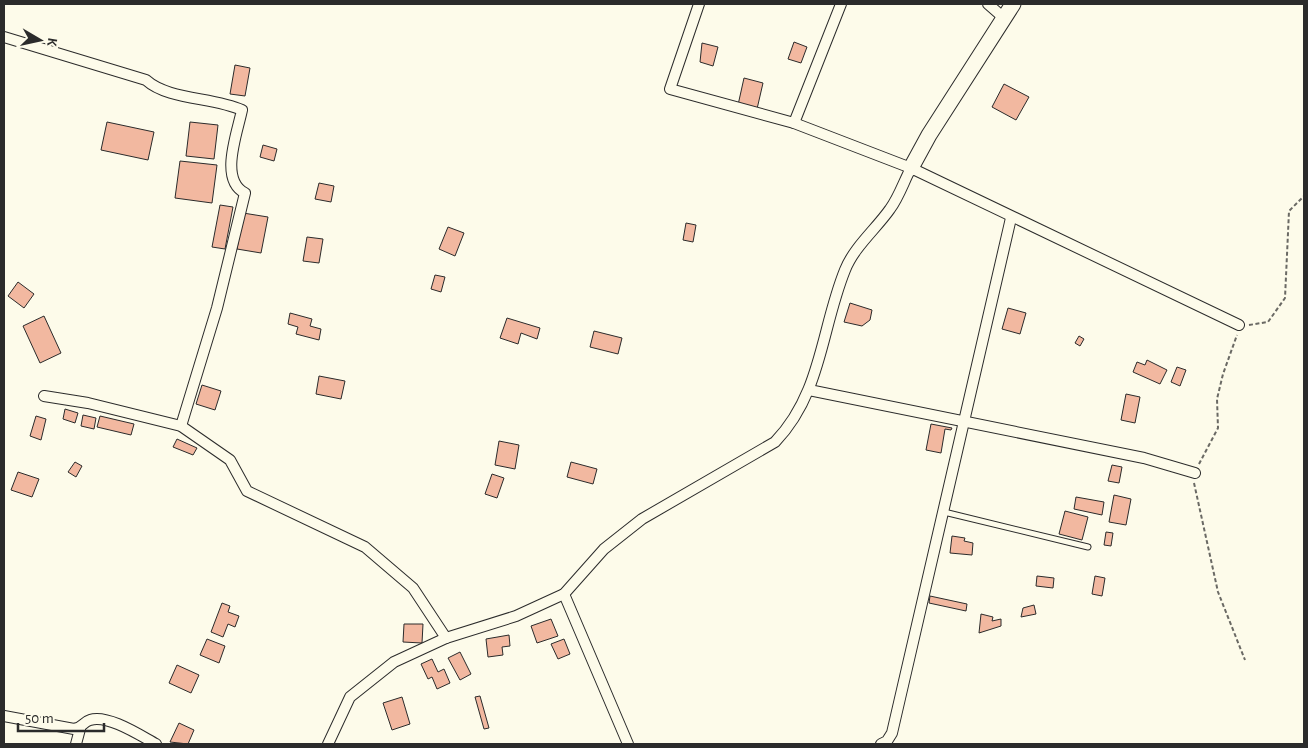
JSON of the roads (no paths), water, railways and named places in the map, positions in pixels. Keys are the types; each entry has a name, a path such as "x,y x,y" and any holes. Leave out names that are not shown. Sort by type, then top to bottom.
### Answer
{"street":[{"path":"699,4 670,89 794,123 911,168 1010,218 1239,325"},
{"path":"794,123 841,4"},
{"path":"988,4 1004,18"},
{"path":"328,744 350,697 394,662 446,638 516,616 564,594 604,549 642,519 775,442 791,425 809,390 845,269 862,243 892,208 929,135 1013,4"},
{"path":"4,37 146,80 155,88 197,99 220,102 242,110 230,174 236,187 245,193 217,308 181,426"},
{"path":"881,744 887,741 892,734 965,422 1010,218"},
{"path":"809,390 1144,458 1195,473"},
{"path":"44,396 88,403 181,426 230,460 247,491 365,546 414,588 446,638"},
{"path":"564,594 628,744"},
{"path":"4,716 80,729"},
{"path":"76,744 80,729 90,720 111,722 156,744"}],"lane":[{"path":"944,512 1088,547"}]}
